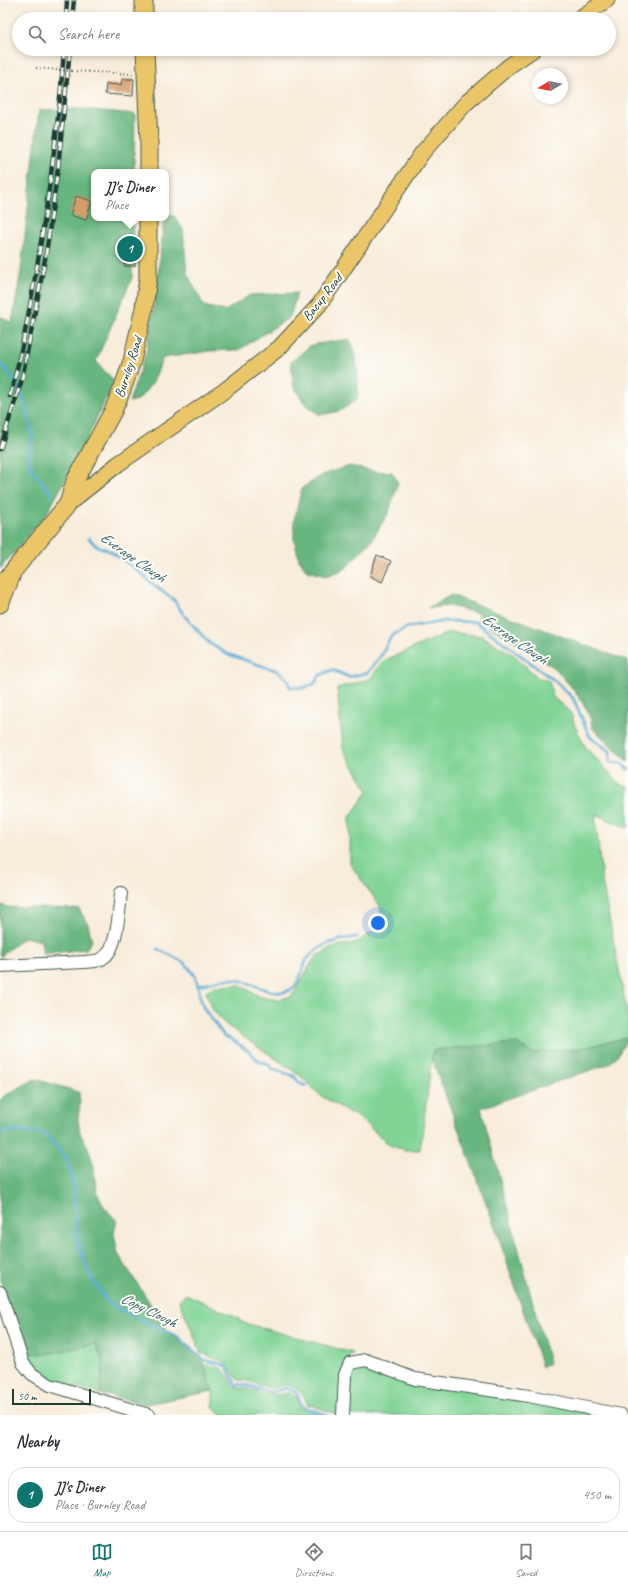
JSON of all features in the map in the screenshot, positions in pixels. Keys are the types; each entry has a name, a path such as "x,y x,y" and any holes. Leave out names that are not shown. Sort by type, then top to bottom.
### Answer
{"highway":[{"path":"144,0 144,12"},
{"path":"145,56 149,169"},
{"name":"Burnley Road","path":"68,504 74,481 113,411 132,361 144,308 148,278 148,221"},
{"path":"0,587 68,504"},
{"path":"0,604 14,571"}],"main road":[{"path":"589,12 607,0"},
{"name":"Bacup Road","path":"68,504 118,464 224,391 278,348 319,305 422,153 466,103 509,66 524,56"}],"lane":[{"path":"0,966 85,962 104,958 108,954 119,920 121,893"},
{"path":"0,1292 23,1363 32,1374 50,1385 149,1415"},
{"path":"343,1415 345,1375 350,1363 366,1360 416,1379 529,1396 622,1415"}],"path":[{"path":"36,68 146,75"}],"green space":[{"path":"82,109 135,114 134,169 91,169 91,221 133,221 132,278 96,361 114,381 79,456 47,513 0,569 0,316 12,323 21,270 39,110"},
{"path":"169,215 174,216 183,229 187,273 204,306 225,311 250,295 297,293 290,317 239,350 210,351 163,358 153,382 138,400 129,402 146,353 156,293 164,221 169,221"},
{"path":"349,339 355,351 358,376 358,399 340,411 320,415 305,404 293,385 291,362 311,345"},
{"path":"350,466 371,471 392,472 398,483 389,512 372,540 345,569 326,576 307,571 299,559 294,539 294,520 302,488 324,474"},
{"path":"451,595 628,661 628,761 593,729 588,711 573,689 556,669 526,648 490,627 477,613 449,606 428,608"},
{"path":"450,632 482,636 514,655 537,677 549,681 553,697 571,713 575,726 586,748 621,785 628,786 628,828 595,814 602,881 628,1017 628,1037 582,1048 532,1053 517,1043 433,1050 420,1150 405,1150 391,1146 359,1118 321,1096 298,1074 225,1024 213,1010 206,992 214,986 239,985 261,997 278,1000 292,996 315,957 335,946 356,943 383,925 380,906 350,864 350,817 368,791 343,749 337,688 370,679 383,661"},
{"path":"0,905 9,907 79,909 88,924 92,941 86,949 43,954 41,941 24,937 0,957"},
{"path":"628,1037 618,1055 609,1064 481,1108 549,1363 542,1367 495,1227 432,1059 433,1050 517,1043 532,1053 582,1048"},
{"path":"35,1079 79,1092 80,1104 78,1119 80,1133 88,1147 94,1167 98,1195 105,1208 117,1221 114,1233 118,1254 170,1334 201,1357 213,1391 146,1404 100,1394 103,1363 96,1344 47,1354 24,1353 0,1280 0,1100 4,1096"},
{"path":"186,1294 238,1318 241,1322 353,1353 347,1361 340,1415 307,1404 302,1394 292,1386 284,1385 272,1388 238,1380 225,1362 201,1353 179,1300"},
{"path":"96,1344 103,1363 100,1394 50,1381 34,1371 24,1353 47,1354"},
{"path":"359,1364 600,1415 348,1415 350,1370"},
{"path":"204,1365 221,1368 224,1370 235,1388 243,1388 263,1394 273,1395 289,1392 297,1398 299,1408 320,1415 220,1415 213,1407 213,1391"}],"building":[{"path":"122,79 134,79 133,96 105,94 106,84 121,85"},
{"path":"76,196 91,201 86,220 70,215"},
{"path":"125,239 135,239 135,266 124,266"},
{"path":"377,555 391,561 382,582 370,576"}],"waterway":[{"path":"0,363 7,370 25,400 32,439 29,460 33,471 52,495"},
{"name":"Everage Clough","path":"89,538 95,545 110,551 136,569 156,587 174,600 184,615 209,643 227,654 278,671 288,680 290,687 303,688 314,684 320,675 332,670 349,677 367,673 381,656 391,636 408,627 445,621 476,622 555,681 573,698 590,737 610,751 610,762 621,763 628,769"},
{"path":"198,985 219,980 232,979 246,982 274,992 288,991 293,989 296,985 305,962 319,948 343,939 357,937"},
{"path":"158,949 185,963 195,976 204,1009 224,1036 233,1040 259,1061 268,1064 273,1069 294,1076 299,1083 306,1086"},
{"name":"Copy Clough","path":"2,1132 19,1131 45,1134 66,1157 74,1186 76,1236 88,1272 107,1302 138,1319 177,1336 204,1360 222,1364 227,1367 236,1385 240,1384 268,1392 274,1392 287,1388 297,1393 301,1406 327,1415"}],"railway":[{"path":"66,12 67,0"},
{"path":"73,12 74,0"},
{"path":"10,396 18,367 27,323 44,221 56,135 64,56"},
{"path":"0,449 22,379 46,254 58,168 69,56"}],"place":[{"name":"JJ's Diner","path":"130,249"}]}
